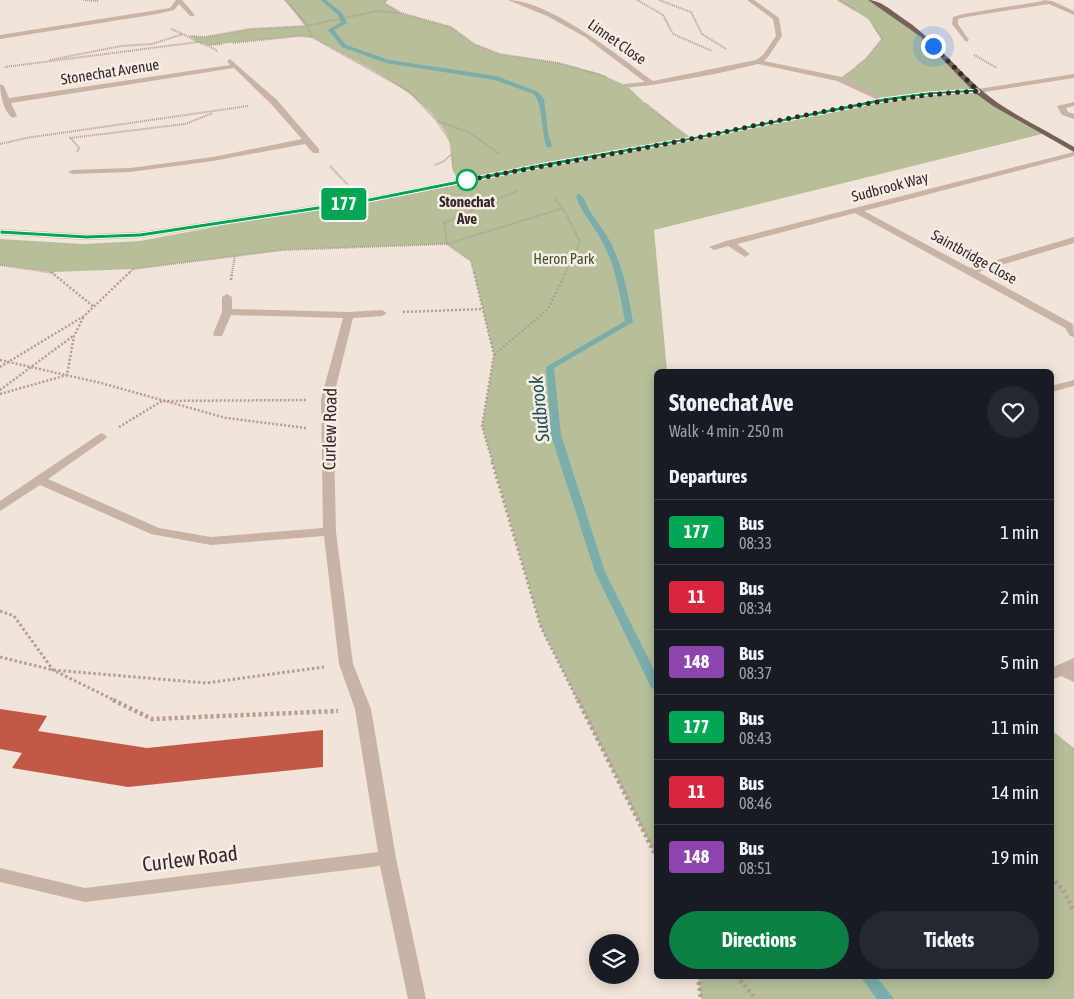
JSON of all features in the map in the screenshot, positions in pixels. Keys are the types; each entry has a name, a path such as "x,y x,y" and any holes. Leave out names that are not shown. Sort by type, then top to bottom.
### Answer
{"main road":[{"path":"871,0 902,20 922,36 978,91 996,104 1074,150"}],"street":[{"path":"0,36 157,12 172,9 180,0 192,15"},
{"name":"Linnet Close","path":"511,0 549,14 586,36 652,83"},
{"path":"750,0 776,18 779,36 766,56 758,62"},
{"path":"966,40 955,24 956,18 965,15 1048,1 1074,12"},
{"name":"Linnet Close","path":"627,86 715,72 758,62 839,79 883,100"},
{"path":"232,63 274,102 316,151"},
{"name":"Stonechat Avenue","path":"7,101 232,63"},
{"path":"0,232 87,237 140,235 364,201 544,165 692,139 883,100 934,93 978,91 1074,76"},
{"path":"0,86 13,116"},
{"path":"1074,104 1061,106 1065,113 1074,117"},
{"path":"65,181 73,168 139,168 213,158 306,141"},
{"name":"Sudbrook Way","path":"714,247 1074,154"},
{"name":"Saintbridge Close","path":"856,210 1069,326 1074,334"},
{"path":"969,272 1074,240"},
{"path":"729,243 745,254"},
{"path":"218,334 227,312 227,297"},
{"path":"227,312 382,313"},
{"name":"Curlew Road","path":"349,314 327,400 330,532 346,664 364,709 386,858 417,999"},
{"path":"1054,388 1074,383"},
{"path":"0,507 101,437"},
{"path":"39,480 156,531 212,541 330,532"},
{"name":"Curlew Road","path":"0,875 85,895 386,858"}],"path":[{"path":"285,0 306,23 312,37"},
{"path":"157,12 174,31 190,36 205,36 250,29 306,26 368,14 386,5 384,3 388,0"},
{"path":"637,0 663,15 673,34 700,47 748,64"},
{"path":"659,0 690,12 702,34 726,50"},
{"path":"838,0 855,10"},
{"path":"386,5 401,13"},
{"path":"377,11 401,13 451,27 474,44 499,54 576,67 598,73 627,86 648,106 676,127"},
{"path":"839,79 866,59 882,39 868,19"},
{"path":"299,36 306,26"},
{"path":"35,63 103,49 152,44 183,34"},
{"path":"190,36 198,42 209,45 299,36 312,37 410,92 437,121 450,141 453,154 452,170"},
{"path":"966,40 967,49 1003,71"},
{"path":"0,68 198,42"},
{"path":"152,44 164,46"},
{"path":"209,45 232,63"},
{"path":"0,144 219,111 185,124 70,138"},
{"path":"437,121 468,132 503,156"},
{"path":"67,133 79,148 73,168"},
{"path":"316,151 354,191"},
{"path":"544,165 516,192 444,223 447,244 471,261 483,309 494,355 482,426 541,627 654,852"},
{"path":"494,355 548,309 580,242 563,208 554,198"},
{"path":"0,367 84,316 133,269 283,250 447,244 563,208"},
{"path":"227,297 236,256"},
{"path":"0,265 53,272 94,307"},
{"path":"382,313 483,309"},
{"path":"67,375 74,336 84,316"},
{"path":"0,390 74,336"},
{"path":"0,360 67,375 226,418 328,431"},
{"path":"0,394 67,375"},
{"path":"101,437 162,401 327,400"},
{"path":"0,611 14,616 53,670 152,720 364,709"},
{"path":"0,657 53,670 206,684 346,664"},
{"path":"1054,880 1064,891 1074,912"},
{"path":"698,979 701,999"},
{"path":"739,979 756,999"}],"green space":[{"name":"Heron Park","path":"285,0 387,0 384,3 401,13 451,27 474,44 499,54 559,63 598,73 627,86 648,106 690,137 882,100 839,79 866,59 882,39 868,19 838,0 871,0 902,20 996,104 1046,133 654,230 667,369 654,369 654,852 541,627 482,426 494,355 471,261 447,244 283,250 133,269 53,272 0,265 0,239 83,244 140,241 459,181 452,168 450,141 441,124 427,108 390,80 312,37 299,36 209,45 198,42 190,36 205,37 250,29 305,26"},
{"path":"1054,732 1074,748 1074,999 701,999 698,979 1054,979"}],"building":[{"path":"0,709 47,716 38,731 147,748 323,730 323,767 128,787 12,768 22,753 0,749"}],"waterway":[{"name":"Sudbrook","path":"323,0 340,14 344,23 331,30 344,46 388,62 496,78 536,93 541,99 545,133 549,146"},
{"name":"Sudbrook","path":"579,196 613,256 623,289 629,322 550,367 556,435 600,572 654,681"},
{"name":"Sudbrook","path":"869,979 886,999"}],"bus line":[{"name":"177","path":"0,232 38,236 140,235 364,201 544,165 692,139 883,100 940,92 978,91"}],"place":[{"name":"Stonechat Ave","path":"467,180"}],"route":[{"path":"467,180 460,182 692,139 883,100 940,92 978,91 933,46"}]}
